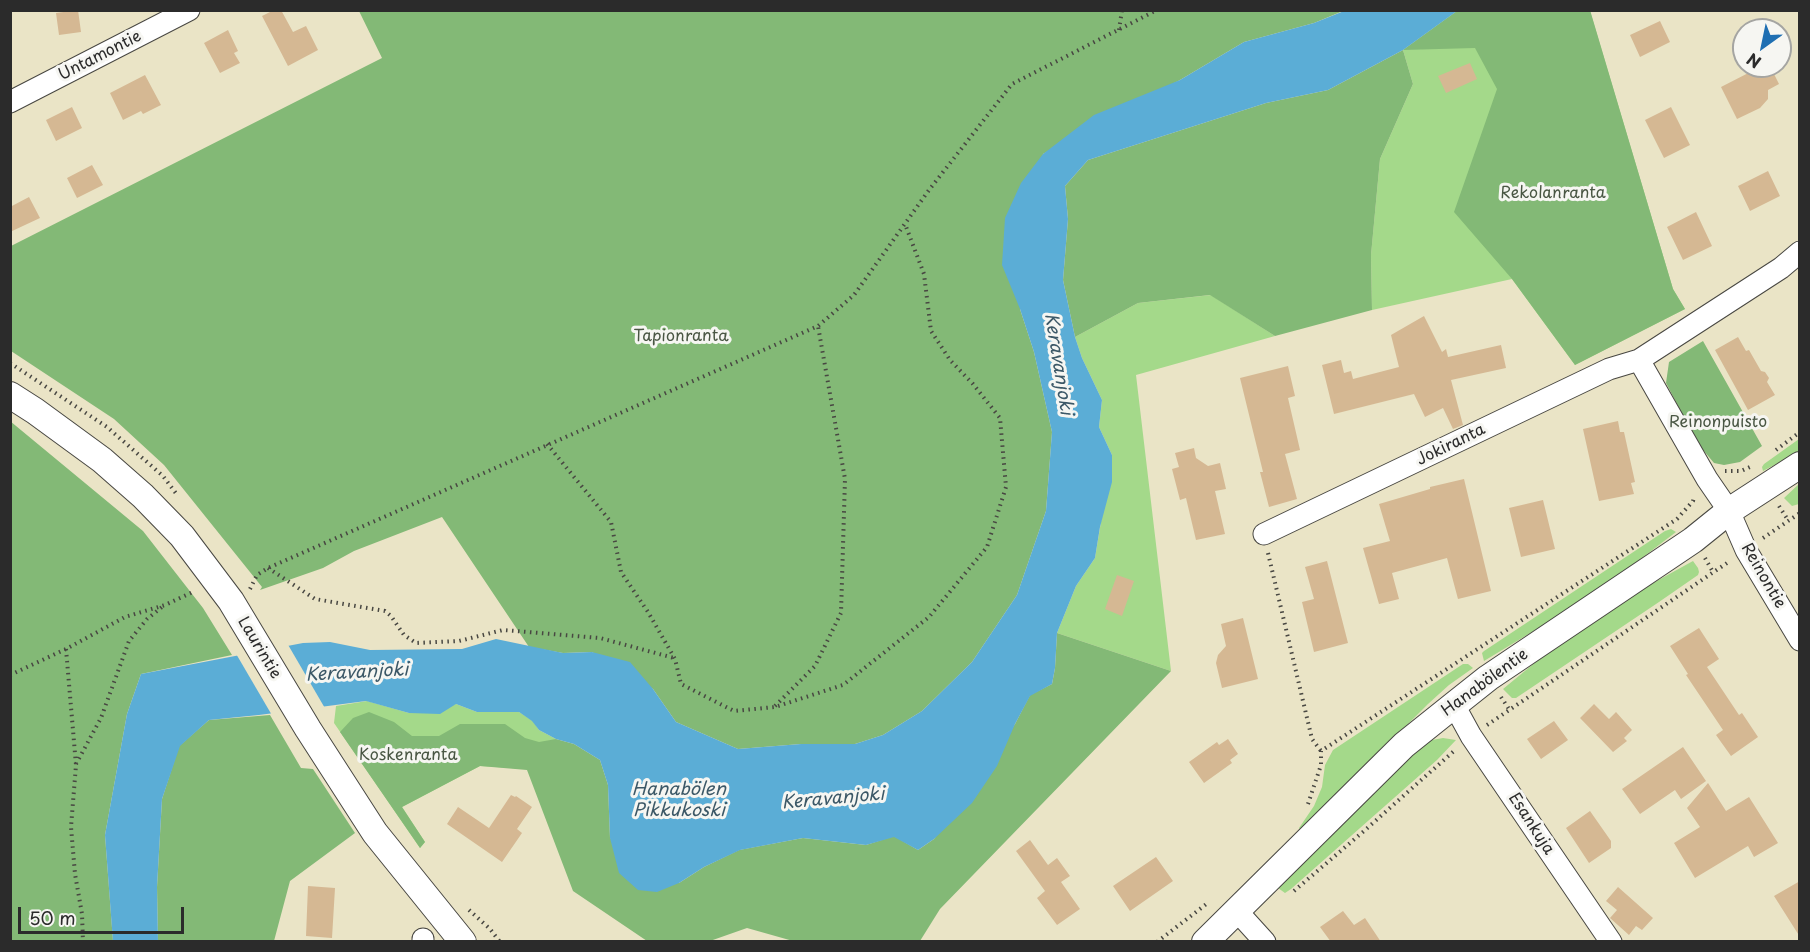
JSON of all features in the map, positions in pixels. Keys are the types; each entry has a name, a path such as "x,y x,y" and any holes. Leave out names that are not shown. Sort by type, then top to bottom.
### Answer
{"street":[{"name":"Untamontie","path":"10,102 189,10"},
{"name":"Jokiranta","path":"1264,534 1609,369 1639,360 1781,268 1800,252"},
{"path":"1639,360 1707,479 1729,511"},
{"name":"Laurintie","path":"10,395 102,460 143,496 182,536 231,601 308,729 375,833 463,942"},
{"name":"Hanabölentie","path":"1205,942 1404,745 1488,678 1693,540 1729,511 1800,465"},
{"name":"Reinontie","path":"1729,511 1746,550 1800,640"},
{"name":"Esankuja","path":"1454,705 1471,736 1611,942"},
{"path":"1236,910 1266,942"}],"path":[{"path":"1118,30 1122,10"},
{"path":"250,589 256,574 268,568 818,326 854,295 1012,84 1157,10"},
{"path":"547,444 611,522 621,572 648,612 675,659 681,684 734,711 775,707 843,685 929,617 987,547 1006,487 1000,418 950,360 931,331 924,274 905,224"},
{"path":"775,707 815,666 841,613 845,478 818,326"},
{"path":"1289,894 1471,736 1800,513"},
{"path":"1264,534 1312,739 1321,751"},
{"path":"268,568 315,599 385,611 404,635 416,643 459,641 503,630 600,638 675,659"},
{"path":"10,675 66,649 125,617 165,605 198,590"},
{"path":"76,765 101,718 129,641 147,618 165,605"},
{"path":"66,649 76,765 71,827 75,874 82,914 83,942"}],"green space":[{"name":"Rekolanranta","path":"1590,10 1673,289 1685,309 1575,365 1512,279 1454,212 1497,89 1475,48 1403,50 1457,11"},
{"name":"Tapionranta","path":"359,11 1343,11 1314,23 1244,42 1180,80 1043,154 1020,309 1034,352 1052,432 1046,511 1017,595 972,662 922,711 883,735 855,744 801,744 738,749 676,722 653,689 592,652 563,653 529,647 442,517 354,551 323,568 260,590 262,587 164,465 114,419 11,351 11,246 382,58"},
{"name":"Rekolanranta","path":"1457,11 1590,11 1673,289 1685,309 1575,365 1512,279 1372,310 1371,255 1380,159 1413,84 1403,50"},
{"path":"1403,50 1413,84 1380,159 1371,255 1372,310 1275,336 1210,295 1138,303 1075,337 1063,280 1068,219 1065,186 1088,160 1266,103 1328,90"},
{"path":"1211,295 1275,336 1136,375 1171,671 1057,633 1076,586 1095,558 1112,455 1099,427 1102,400 1082,358 1075,337 1138,303"},
{"name":"Reinonpuisto","path":"1703,341 1762,446 1740,462 1724,465 1714,463 1698,444 1666,383 1669,362"},
{"path":"10,421 143,531 203,608 232,655 141,674 127,714 105,835 113,941 11,941"},
{"path":"1799,439 1799,452 1763,471 1764,464"},
{"path":"1799,484 1799,504 1792,506 1784,498"},
{"path":"1671,529 1676,532 1638,561 1550,621 1484,661 1482,653 1484,651"},
{"path":"1693,561 1698,568 1698,575 1659,602 1516,698 1512,698 1503,689 1560,642 1633,594"},
{"path":"1057,633 1171,671 940,909 920,941 793,941 747,928 710,941 647,941 573,891 527,770 480,766 402,807 425,842 420,848 340,732 353,718 369,712 394,722 412,736 439,736 460,724 505,724 525,738 539,742 556,739 574,744 600,760 608,785 610,838 679,883 704,867 739,850 803,838 866,845 894,836 918,850 934,839 1015,724 1030,695 1052,684"},
{"path":"1463,664 1468,664 1473,668 1428,704 1301,831 1299,828 1314,806 1322,787 1325,765 1333,750"},
{"name":"Koskenranta","path":"367,701 409,713 456,704 477,712 519,712 533,721 539,730 556,739 527,769 480,766 402,807 425,842 420,848 334,723 336,706"},
{"path":"270,715 301,768 313,769 355,833 290,881 274,941 158,942 157,887 162,799 179,746 209,720"},
{"path":"1443,738 1456,740 1437,760 1291,889 1285,893 1278,888 1403,761 1421,746 1432,740"}],"water":[{"path":"1344,11 1457,11 1403,50 1328,90 1266,103 1088,160 1065,186 1068,219 1063,280 1075,337 1082,358 1102,400 1099,427 1112,455 1112,482 1100,527 1095,558 1076,586 1057,633 1052,684 1030,696 997,766 972,803 934,839 918,850 894,837 866,845 803,838 740,850 704,867 679,883 657,892 638,890 619,873 610,838 608,785 600,760 574,744 556,739 539,730 532,721 519,712 477,712 456,704 440,714 409,713 366,701 209,720 180,746 162,799 157,887 158,941 113,942 105,835 127,714 141,674 303,643 330,642 370,650 462,649 496,639 563,653 592,652 630,662 653,689 676,722 738,749 801,744 855,744 883,735 922,711 972,662 1017,595 1046,511 1052,432 1034,352 1002,265 1005,218 1021,183 1043,154 1094,115 1180,80 1244,42 1314,23"}],"pier":[{"path":"287,643 326,710 273,717 235,652"}],"building":[{"path":"78,10 81,32 59,35 56,13"},
{"path":"274,10 281,10 293,32 306,26 318,50 288,66 262,16"},
{"path":"1660,21 1670,42 1640,57 1630,35"},
{"path":"228,30 238,51 234,53 240,63 220,73 204,43"},
{"path":"1470,63 1477,79 1446,93 1438,76"},
{"path":"145,75 161,105 123,120 110,93"},
{"path":"1739,78 1776,78 1779,84 1768,90 1768,99 1760,108 1737,119 1721,87"},
{"path":"72,107 82,128 56,141 46,120"},
{"path":"1671,107 1690,145 1664,158 1645,120"},
{"path":"92,165 103,185 77,198 67,178"},
{"path":"1768,171 1780,196 1750,211 1738,186"},
{"path":"29,197 40,218 10,232 10,207"},
{"path":"1696,212 1712,246 1683,260 1667,227"},
{"path":"1424,316 1442,352 1446,349 1448,357 1501,345 1506,368 1451,380 1463,425 1453,429 1443,408 1425,417 1414,394 1334,414 1322,365 1341,360 1344,373 1351,371 1353,379 1399,367 1391,335"},
{"path":"1738,337 1746,351 1749,350 1761,371 1765,372 1769,378 1767,382 1775,395 1748,410 1715,350"},
{"path":"1288,366 1295,396 1288,398 1300,450 1285,454 1297,499 1269,507 1260,472 1263,472 1240,378"},
{"path":"1618,421 1620,432 1624,432 1635,482 1631,483 1634,494 1599,501 1583,429"},
{"path":"1194,448 1196,458 1208,466 1220,463 1226,489 1215,491 1225,534 1196,540 1186,498 1180,500 1172,469 1179,467 1175,453"},
{"path":"1464,479 1491,591 1458,599 1447,558 1392,573 1399,599 1379,604 1363,548 1390,541 1379,504 1430,489 1430,487"},
{"path":"1543,500 1555,549 1521,557 1509,508"},
{"path":"1327,561 1348,643 1314,652 1302,602 1314,599 1305,567"},
{"path":"1117,575 1134,581 1122,616 1105,609"},
{"path":"1243,618 1258,679 1222,688 1216,663 1218,655 1226,646 1221,624"},
{"path":"1699,628 1719,659 1707,667 1739,715 1742,713 1758,737 1731,756 1716,735 1723,730 1686,675 1688,674 1670,646"},
{"path":"1594,704 1609,719 1616,712 1632,730 1624,738 1627,741 1613,752 1580,718"},
{"path":"1554,721 1568,740 1541,759 1527,739"},
{"path":"1228,739 1238,754 1230,760 1232,763 1204,783 1189,762 1217,742 1219,745"},
{"path":"1683,747 1706,781 1681,799 1675,790 1640,814 1622,789"},
{"path":"1708,783 1726,811 1749,797 1778,843 1754,857 1748,846 1695,878 1674,843 1700,827 1687,808"},
{"path":"511,795 532,807 517,829 522,833 502,862 447,824 458,807 489,828"},
{"path":"1590,811 1611,841 1611,848 1589,863 1566,828"},
{"path":"1030,840 1048,865 1057,858 1070,876 1061,882 1080,909 1057,925 1037,898 1045,891 1016,851"},
{"path":"1156,857 1173,881 1130,911 1113,886"},
{"path":"1800,881 1800,937 1774,896"},
{"path":"308,886 335,888 332,938 306,936"},
{"path":"1618,887 1653,918 1642,930 1636,926 1629,935 1610,918 1617,910 1606,901"},
{"path":"1343,911 1354,925 1365,918 1381,942 1331,942 1320,927"}],"water label":[{"name":"Keravanjoki","path":"1058,364"},
{"name":"Keravanjoki","path":"357,673"},
{"name":"Keravanjoki","path":"833,799"},
{"name":"Hanabölen Pikkukoski","path":"679,800"}]}
